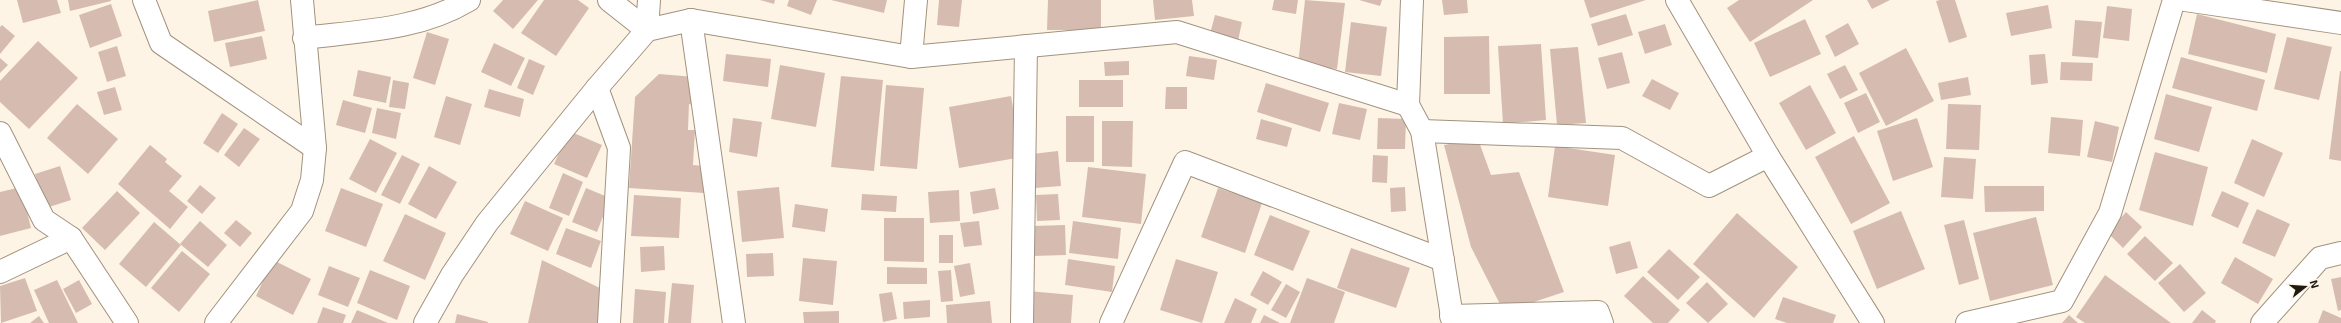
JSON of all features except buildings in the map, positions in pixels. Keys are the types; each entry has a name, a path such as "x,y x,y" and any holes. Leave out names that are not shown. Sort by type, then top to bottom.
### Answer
{"street":[{"path":"144,0 161,42 315,148"},
{"path":"216,323 302,211 312,180 315,148 304,38 302,0"},
{"path":"304,38 408,25 443,15 469,0"},
{"path":"609,0 647,30"},
{"path":"425,323 452,275 487,224 596,88 647,30 650,0"},
{"path":"911,57 916,0"},
{"path":"1412,0 1408,105 1422,131 1452,319 1600,318 1619,323"},
{"path":"1677,0 1768,156 1873,323"},
{"path":"1967,323 2062,301 2110,213 2174,0"},
{"path":"2185,0 2341,23"},
{"path":"647,30 691,20 911,57 1177,32 1408,105"},
{"path":"691,20 734,323"},
{"path":"1022,323 1026,46"},
{"path":"596,88 619,148 609,323"},
{"path":"1422,131 1622,138 1709,186 1768,156"},
{"path":"0,133 44,220 71,238 127,323"},
{"path":"1111,323 1185,162 1443,260"},
{"path":"0,272 71,238"},
{"path":"2262,323 2320,258 2341,253"}]}
